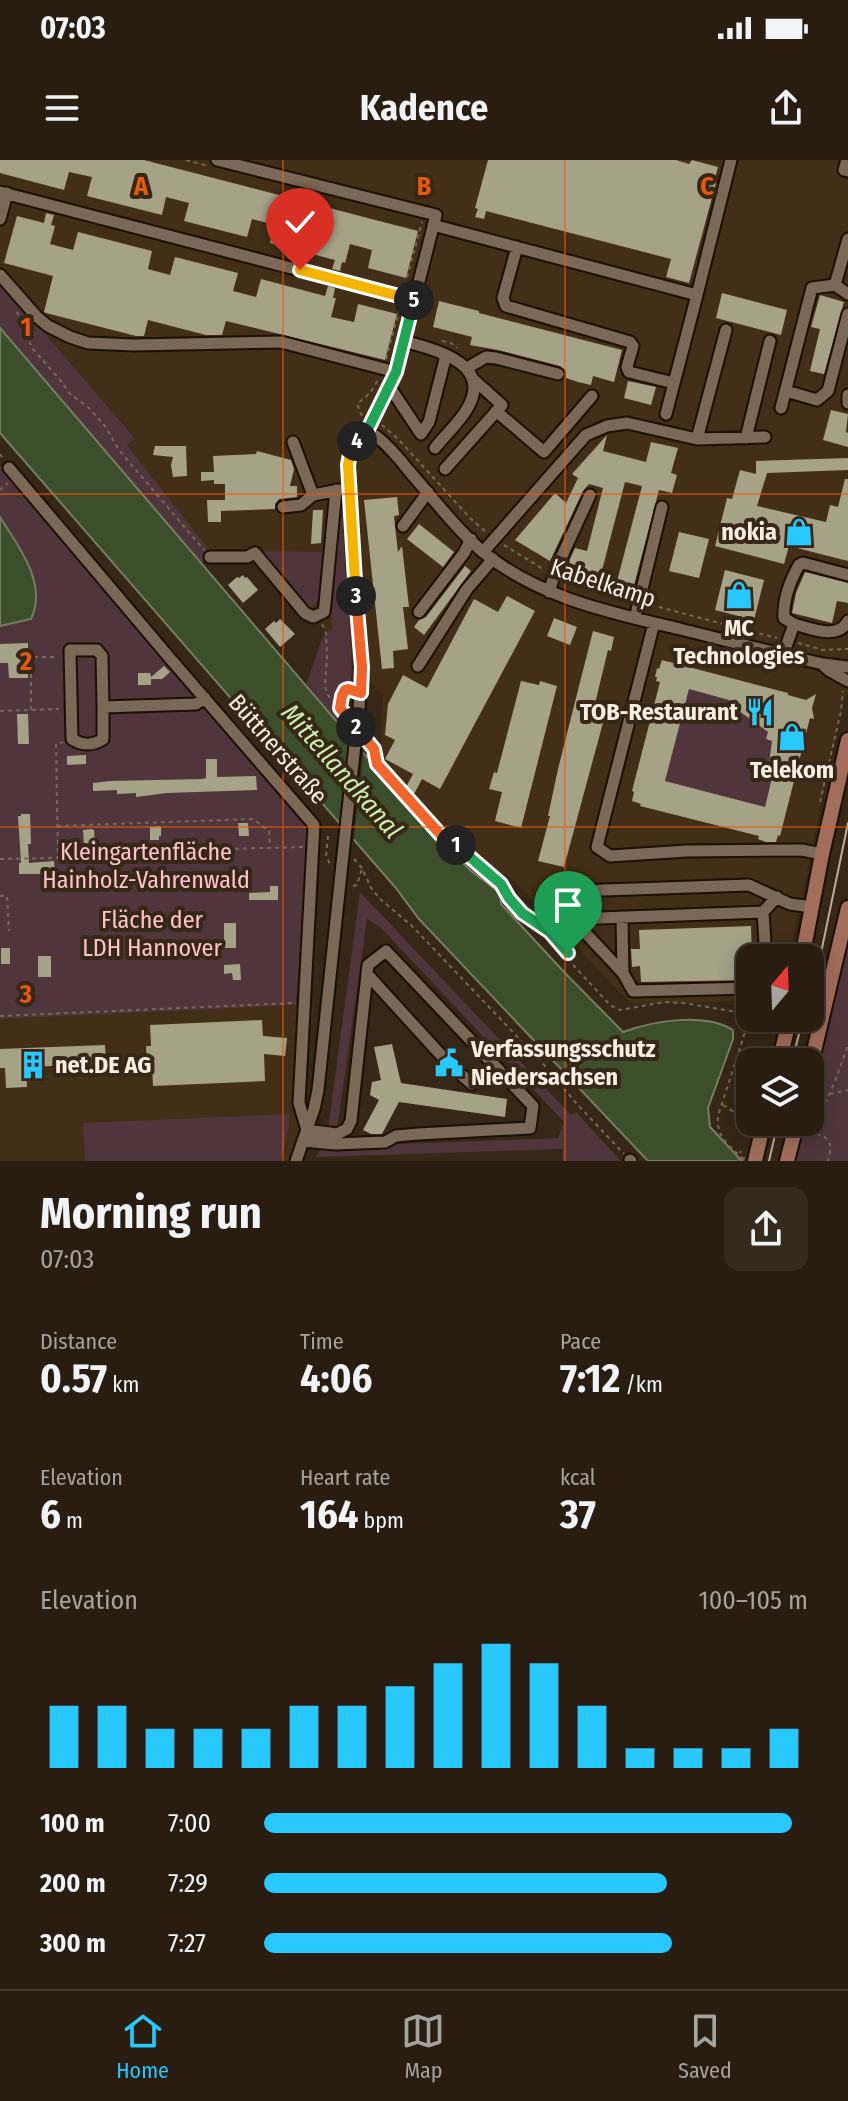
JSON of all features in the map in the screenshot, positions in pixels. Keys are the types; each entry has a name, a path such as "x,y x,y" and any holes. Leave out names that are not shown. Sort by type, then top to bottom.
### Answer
{"main road":[{"path":"805,944 848,740"},
{"path":"815,1048 848,908"},
{"path":"750,1158 759,1136"},
{"path":"787,1161 793,1136"}],"street":[{"path":"217,160 436,215 408,298 404,341 396,372 367,436"},
{"path":"666,414 731,160"},
{"path":"847,160 844,170 848,171"},
{"path":"0,219 3,192 408,298"},
{"path":"433,225 697,295"},
{"path":"835,285 848,239"},
{"path":"517,247 503,298 506,306 630,342 633,346 627,367 629,372 674,383"},
{"path":"0,275 48,326 88,343 281,342 396,372"},
{"path":"781,408 812,288 835,285 848,294"},
{"path":"786,391 817,400 828,391 848,314"},
{"path":"697,439 726,330"},
{"path":"404,341 446,355 502,405 445,469"},
{"path":"746,438 770,341"},
{"path":"389,386 421,434 429,422 446,355"},
{"path":"470,374 486,357 558,374"},
{"path":"435,448 467,410 473,395 470,374"},
{"path":"848,395 848,403"},
{"path":"496,411 544,452 592,396"},
{"path":"418,666 495,539 586,435 607,426 627,423 697,439 765,437"},
{"name":"Büttnerstraße","path":"296,1161 318,1090 344,868 362,667 348,465 353,446 358,439 367,436"},
{"name":"Kabelkamp","path":"367,436 376,436 387,444 488,555 549,592 591,607 654,623 783,655 848,667"},
{"path":"293,442 313,495"},
{"name":"Büttnerstraße","path":"9,468 314,825 299,1103 305,1135"},
{"path":"283,507 301,505 313,495 348,488"},
{"path":"210,557 247,557 255,553 305,613 313,617 324,612 336,490"},
{"path":"403,526 428,492"},
{"path":"549,592 567,541 590,495"},
{"path":"635,618 662,507"},
{"path":"419,612 464,553 471,539"},
{"path":"848,575 803,563 799,565 783,610 784,618 794,624 831,633 846,627 848,621"},
{"path":"654,623 597,847 610,856 802,850 822,854"},
{"path":"783,655 794,624"},
{"path":"70,650 97,650 102,656 103,707 103,739 95,744 80,744 72,739 70,650"},
{"name":"Kabelkamp","path":"823,664 848,681"},
{"path":"103,707 196,704 205,698"},
{"path":"736,988 633,991 623,973 547,892 749,885 790,904 812,907"},
{"path":"572,919 763,912 777,897"},
{"path":"763,912 765,944"},
{"path":"622,917 623,973"},
{"path":"386,951 533,1106 530,1128 418,1134 396,1136 385,1142 335,1144 305,1135 337,1134 347,1129 351,1121 368,965 386,951"},
{"path":"367,974 450,1065 472,1084 499,1070"}],"path":[{"path":"424,212 408,298 373,390 357,404 361,415 386,426 471,519 533,564 586,587 639,602 823,650 848,649"},
{"path":"15,309 32,348 70,394 88,407 105,426 119,450 210,557"},
{"path":"318,615 326,633 327,694 348,718"},
{"path":"31,710 31,657 58,657"},
{"path":"340,708 345,690 361,693"},
{"path":"841,700 848,702"},
{"path":"0,711 71,709"},
{"path":"0,859 58,858 56,744 72,739"},
{"path":"366,739 374,749 377,764 448,843 458,845 501,884 522,913 550,932 568,953 574,966 610,1005 620,1010 646,1004 675,1003 736,1012"},
{"path":"57,826 253,819 269,831 270,848"},
{"path":"314,825 335,838"},
{"path":"328,836 327,860 334,868 362,868"},
{"path":"67,853 312,847"},
{"path":"344,868 352,886 357,885 362,868"},
{"path":"362,868 380,899 411,925 547,1068 630,1161"},
{"path":"0,896 7,896 9,931"},
{"path":"0,1016 305,1002"},
{"path":"745,1032 717,1128 721,1137 744,1161 750,1158"},
{"path":"828,1161 829,1140 808,1131 815,1122 848,1045"},
{"path":"828,1094 848,1090"},
{"path":"722,1104 736,1113"},
{"path":"738,1161 745,1147"}],"shaded area":[{"path":"0,160 848,160 848,690 841,700 792,944 736,944 736,1000 632,1005 509,876 497,874 462,842 444,832 404,791 380,762 383,696 256,550 210,551 127,445 135,437 0,281"},
{"path":"296,1005 314,1008 300,1089 307,1130 297,1161 0,1161 0,1019"}],"green space":[{"path":"0,281 135,438 127,445 210,551 335,552 338,504 341,504 352,669 346,732 306,685 323,636 333,628 329,608 319,601 308,609 256,560 201,562 0,328"},
{"name":"Kleingartenfläche Hainholz-Vahrenwald","path":"0,465 309,830 296,1005 0,1019"},
{"path":"689,689 729,700 769,733 766,739 772,741 769,763 771,782 765,807 665,781"},
{"path":"360,892 571,1115 576,1112 621,1161 562,1161 563,1149 316,1157 322,1147 558,1138 564,1122 381,928 367,919 337,1130 328,1129"},
{"path":"848,915 848,1161 787,1161 793,1136 824,1136 824,1048 815,1048 819,1032 824,1032 824,1012"},
{"path":"289,1114 281,1161 85,1161 83,1123"}],"water":[{"name":"Mittellandkanal","path":"0,328 426,826 470,870 500,893 501,904 623,1032 678,1020 708,1021 733,1030 733,1039 708,1108 710,1127 742,1161 648,1161 419,919 395,887 0,433"},
{"path":"0,517 29,565 36,592 31,619 0,626"}],"pier":[{"path":"350,730 364,747 353,847 339,831"}],"building":[{"path":"0,160 144,160 418,231 406,278 368,268 372,250 350,244 340,271 332,269 335,260 270,243 275,225 252,219 247,237 184,221 189,203 166,197 162,215 87,196 92,177 69,172 64,190 0,173"},
{"path":"488,160 676,160 689,164 692,160 718,167 689,283 666,277 671,259 486,211 484,219 475,217"},
{"path":"46,213 54,215 51,225 55,226 50,244 73,250 78,232 152,251 148,269 170,275 175,257 238,273 233,291 256,297 261,279 325,296 328,286 335,288 331,317 354,322 358,304 397,314 385,360 226,321 222,335 206,335 148,320 144,336 136,336 46,313 53,276 4,263 17,216 44,223"},
{"path":"722,293 787,310 781,335 716,318"},
{"path":"820,295 844,302 824,374 810,371 820,329 811,327"},
{"path":"439,301 622,350 614,382 593,376 591,385 578,382 566,378 566,371 560,366 470,345 472,337 433,327"},
{"path":"628,381 656,387 651,405 624,398"},
{"path":"831,410 848,414 848,447 823,440"},
{"path":"607,435 603,451 646,462 651,442 678,448 671,473 677,475 672,493 659,490 633,589 616,585 642,486 625,482 600,578 566,568 575,548 587,551 603,488 589,484 583,491 550,561 515,540 555,493 566,503 578,478 572,474"},
{"path":"155,446 186,446 187,476 173,477 173,457 153,455"},
{"path":"257,451 291,460 294,469 290,486 297,486 297,497 279,499 275,509 221,511 221,522 208,522 207,500 225,500 225,484 214,484 214,480 201,481 201,472 214,472 213,456 256,454"},
{"path":"848,458 848,470 767,473 757,506 826,522 830,505 838,507 845,479 848,479 848,561 789,546 784,564 715,546 727,498 732,499 740,470 756,474 756,461"},
{"path":"397,497 399,515 394,516 398,552 402,546 409,607 403,607 408,649 393,651 394,668 382,669 364,500"},
{"path":"313,510 323,510 321,543 311,544"},
{"path":"419,524 454,552 443,567 407,539"},
{"path":"679,532 709,539 699,578 669,571"},
{"path":"465,566 471,571 424,635 414,627 426,617"},
{"name":"MC Technologies","path":"725,570 764,580 754,620 715,610"},
{"path":"805,572 848,583 848,603 837,601 832,623 792,613"},
{"path":"243,575 258,590 243,603 228,585"},
{"path":"507,596 535,611 440,789 422,779 413,796 404,791 413,774 385,759 395,740 385,735 388,704 403,675 427,688 474,599 498,612"},
{"path":"554,618 577,627 570,645 547,636"},
{"path":"280,619 295,634 280,647 265,629"},
{"path":"593,631 614,637 592,716 604,719 564,867 538,861"},
{"path":"28,643 28,678 9,678 8,663 0,663 0,644"},
{"path":"662,660 806,700 816,694 812,708 814,719 810,718 776,842 766,842 758,839 759,836 640,806 632,801 660,682 655,677","holes":["689,689 729,700 728,703 768,732 766,739 772,741 769,763 771,782 765,807 665,781"]},
{"path":"164,666 170,672 162,679 151,679 151,685 138,685 138,673 150,673 151,677"},
{"path":"521,681 539,685 540,681 557,686 521,828 495,821 502,792 489,789 494,772 497,773"},
{"path":"17,714 28,714 29,744 18,744"},
{"path":"86,755 86,764 67,765 67,756"},
{"path":"206,759 217,759 217,777 256,776 257,790 136,797 136,793 117,794 117,790 93,791 93,783 110,781 203,779 206,778"},
{"path":"30,814 29,863 54,861 55,874 19,874 18,816"},
{"path":"238,823 248,823 249,836 239,836"},
{"path":"159,826 159,840 150,840 150,827"},
{"path":"92,829 95,844 84,845 83,830"},
{"path":"270,886 278,886 278,900 249,900 249,893 270,892"},
{"path":"152,912 151,927 123,930 122,914"},
{"path":"224,923 236,923 236,948 224,948"},
{"path":"751,926 752,944 736,944 736,980 641,982 640,966 632,967 631,949 640,949 639,930"},
{"path":"1,948 10,948 10,964 1,964"},
{"path":"38,956 51,956 51,977 38,977"},
{"path":"240,964 241,980 233,980 232,973 224,974 224,965"},
{"path":"262,1020 263,1036 287,1038 285,1056 264,1054 265,1081 153,1086 152,1066 147,1066 146,1046 151,1046 150,1025"},
{"path":"392,1044 401,1083 507,1099 505,1117 399,1102 382,1134 363,1130 379,1100 370,1095 372,1082 381,1080 374,1047"},
{"name":"net.DE AG","path":"105,1045 106,1064 26,1067 27,1087 6,1088 5,1068 0,1068 0,1049"}],"tram line":[{"path":"823,944 848,823"},
{"path":"796,1048 800,1032"},
{"path":"769,1161 775,1136"}],"place":[{"name":"nokia","path":"799,532"},
{"name":"MC Technologies","path":"739,595"},
{"name":"TOB-Restaurant","path":"760,712"},
{"name":"Telekom","path":"792,737"},
{"name":"Verfassungsschutz Niedersachsen","path":"449,1063"},
{"name":"net.DE AG","path":"33,1065"}],"route":[{"path":"300,270 414,300 396,372 367,436 358,439 353,446 348,465 362,667 361,693 345,690 340,708 374,749 377,764 448,843 458,845 501,884 522,913 550,932 568,953"}],"park label":[{"name":"Fläche der LDH Hannover","path":"152,934"}]}
